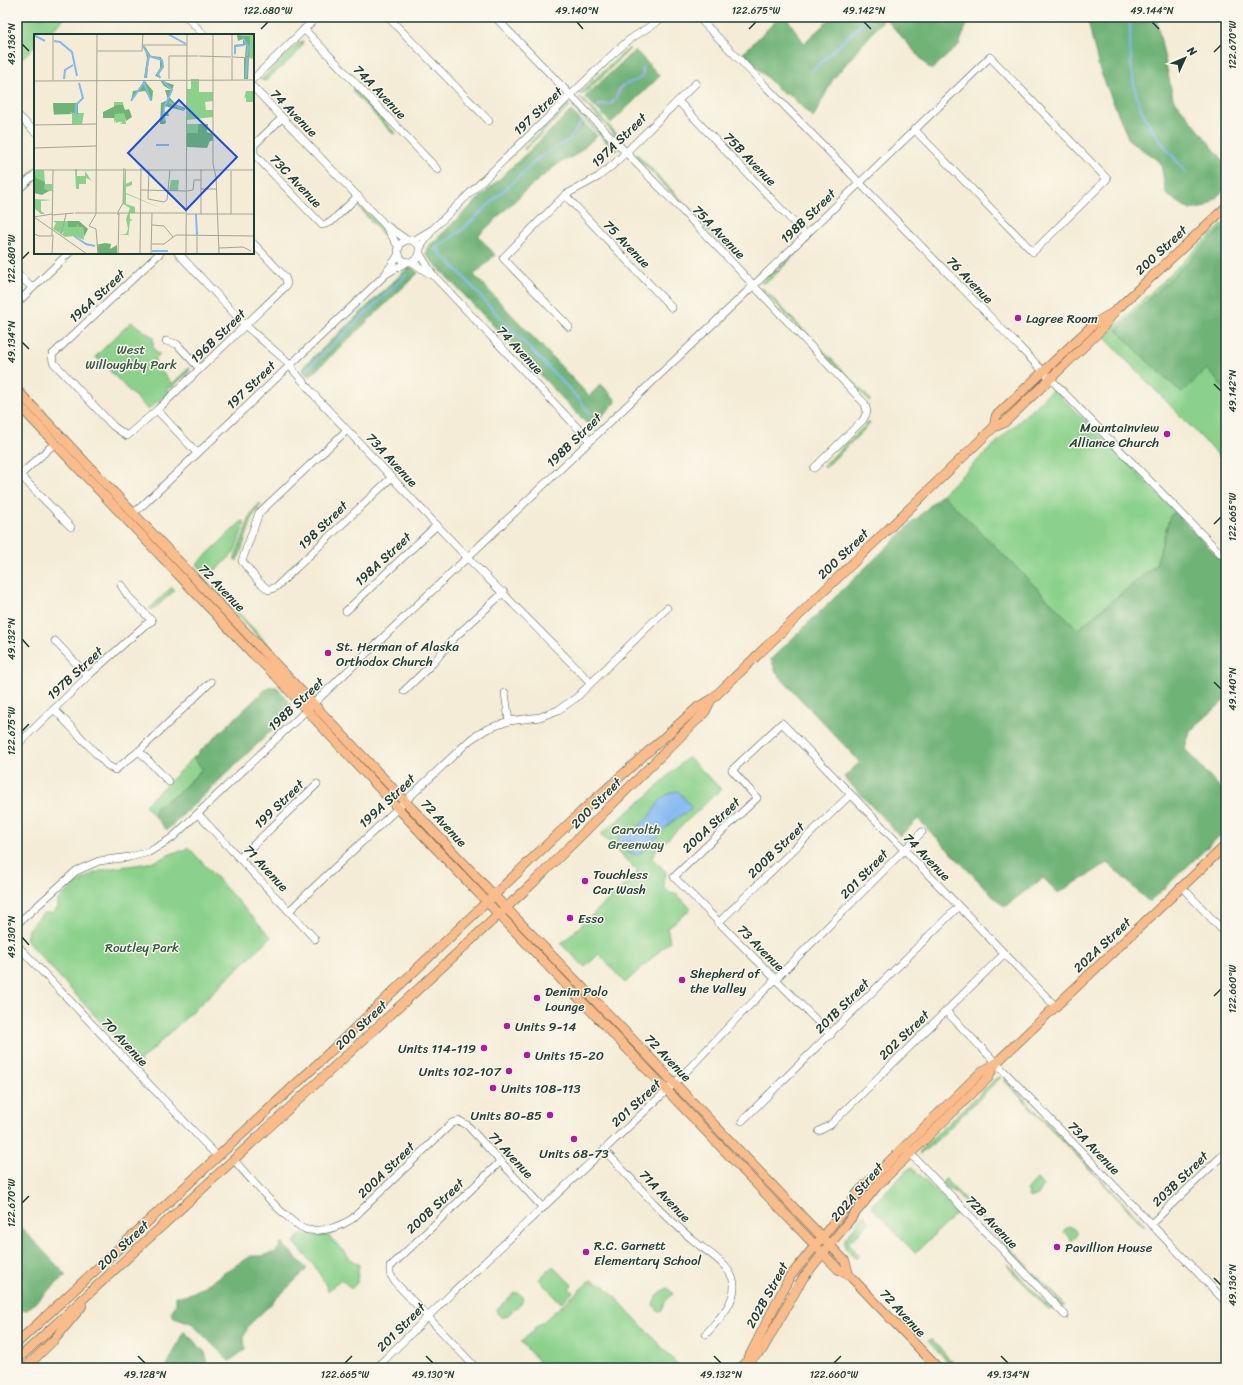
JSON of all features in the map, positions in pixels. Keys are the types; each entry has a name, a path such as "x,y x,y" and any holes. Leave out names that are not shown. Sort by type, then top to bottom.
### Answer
{"main road":[{"name":"200 Street","path":"17,1343 311,1070 625,771 699,706 711,700 994,427 1004,423 1050,380 1101,330 1114,312 1226,207"},
{"name":"200 Street","path":"994,427 996,416 1095,323 1114,312"},
{"name":"72 Avenue","path":"17,390 494,895 815,1245 838,1268 849,1275 938,1368"},
{"name":"72 Avenue","path":"17,403 487,902 830,1245 845,1261 849,1275"},
{"path":"55,443 64,446 86,470 104,482"},
{"path":"92,482 102,488 126,513 132,513"},
{"name":"200 Street","path":"17,1360 100,1285 572,846 705,712 711,700"},
{"name":"202A Street","path":"815,1245 861,1189 903,1146 981,1072 995,1064 1226,845"},
{"name":"202A Street","path":"823,1253 877,1186 988,1078 995,1064"},
{"path":"208,1184 216,1171 218,1163 217,1156"},
{"name":"202B Street","path":"747,1361 783,1288 815,1245"},
{"name":"202B Street","path":"740,1368 762,1350 794,1292 823,1253"},
{"path":"25,1368 54,1340 100,1285"}],"street":[{"path":"187,17 203,34"},
{"path":"254,79 317,17"},
{"path":"388,17 489,121"},
{"name":"75A Avenue","path":"495,17 626,152 863,402 867,409 865,418 814,468"},
{"name":"197 Street","path":"410,241 433,229 572,96 621,46 664,17"},
{"name":"76 Avenue","path":"698,17 1226,559"},
{"name":"74A Avenue","path":"304,29 438,170"},
{"name":"198B Street","path":"17,924 76,871 99,861 134,856 149,852 172,838 753,286 805,234 914,129 990,57 1107,179 1033,252 914,129"},
{"name":"197A Street","path":"570,327 503,258 565,196 598,177 626,152 696,82"},
{"name":"74 Avenue","path":"254,88 385,225 410,241"},
{"name":"75B Avenue","path":"678,101 805,234"},
{"path":"17,114 34,131"},
{"name":"73C Avenue","path":"282,118 254,145 254,154 322,225 328,225 358,196"},
{"path":"17,191 34,175"},
{"name":"75 Avenue","path":"565,196 672,308"},
{"name":"74 Avenue","path":"385,225 399,251"},
{"name":"197 Street","path":"420,252 433,229"},
{"path":"410,241 420,252 409,262 402,259 399,251 402,243 410,241"},
{"name":"196B Street","path":"127,436 157,410 246,326 283,289 287,283 281,273 254,244"},
{"name":"197 Street","path":"386,274 399,251"},
{"name":"74 Avenue","path":"420,252 433,275 590,441"},
{"path":"17,303 68,254"},
{"name":"196A Street","path":"127,436 113,426 53,362 52,357 159,254"},
{"name":"73A Avenue","path":"179,254 246,326 279,354 347,430 437,525 504,592 590,682"},
{"name":"197 Street","path":"132,513 141,507 386,274 409,262"},
{"name":"74 Avenue","path":"409,262 433,275"},
{"path":"17,273 32,288"},
{"path":"166,341 177,344 200,369"},
{"path":"157,410 197,453"},
{"name":"198 Street","path":"347,430 259,513 242,561 263,586 271,589 279,584 392,477"},
{"path":"55,443 18,476 71,527"},
{"name":"198A Street","path":"346,611 437,525"},
{"name":"197B Street","path":"17,745 88,676 145,625 152,621 128,596 121,585"},
{"path":"404,691 434,662 453,639 504,592"},
{"name":"199A Street","path":"289,911 471,739 486,729 509,721 540,717 558,710 576,698 590,682 667,608"},
{"path":"55,641 88,676"},
{"path":"54,709 107,765 115,770 139,751 211,682"},
{"path":"504,693 509,721"},
{"name":"74 Avenue","path":"782,723 1056,1007"},
{"name":"200A Street","path":"674,877 757,798 732,770 782,723"},
{"path":"139,751 168,782"},
{"name":"199 Street","path":"240,858 317,784"},
{"name":"200B Street","path":"718,923 850,795"},
{"name":"71 Avenue","path":"198,814 315,939"},
{"name":"201 Street","path":"376,1368 671,1087 922,832"},
{"name":"73 Avenue","path":"674,877 830,1035"},
{"path":"1182,887 1226,934"},
{"name":"201B Street","path":"742,1121 958,907"},
{"name":"70 Avenue","path":"17,945 217,1156"},
{"name":"202 Street","path":"819,1131 830,1125 1004,954"},
{"name":"73A Avenue","path":"946,1011 995,1064 1226,1302"},
{"name":"71 Avenue","path":"460,1121 467,1125 543,1208"},
{"name":"200A Street","path":"234,1160 290,1220 306,1230 323,1230 339,1227 352,1219 452,1123 460,1121"},
{"name":"72B Avenue","path":"903,1146 1064,1315"},
{"name":"71A Avenue","path":"604,1150 682,1231 716,1258 732,1275 734,1285 729,1304 706,1334"},
{"name":"203B Street","path":"1151,1224 1226,1152"},
{"name":"200B Street","path":"428,1317 395,1282 389,1271 390,1267 396,1259 501,1161"},
{"path":"428,1317 476,1368"}],"green space":[{"path":"18,17 66,17 48,34 34,34 34,47 17,63"},
{"path":"780,17 786,17 804,43 832,17 969,18 959,45 931,70 885,18 833,79 813,118 789,94 783,94 743,53"},
{"path":"1087,17 1156,17 1173,98 1226,164 1226,188 1206,207 1190,210 1166,194 1161,163 1129,140 1099,68"},
{"path":"303,41 298,51 288,62 266,81 261,80 298,43"},
{"path":"629,48 630,49 584,94 579,94"},
{"path":"635,50 660,76 611,123 586,98 586,96"},
{"path":"353,88 396,134 392,133 353,92"},
{"path":"579,98 582,98 624,141 624,144"},
{"path":"569,104 569,107 525,150 524,148"},
{"path":"574,104 618,150 614,150 573,108"},
{"path":"571,111 597,136 574,156 559,163 526,190 478,236 495,255 474,275 589,396 601,384 617,401 594,424 586,423 426,255 427,248"},
{"path":"637,154 729,250 727,251 647,167 640,162 634,155"},
{"path":"359,207 391,237 388,241"},
{"path":"1226,221 1226,463 1104,337"},
{"path":"1226,225 1226,391 1207,369 1182,393 1143,357 1117,330"},
{"path":"799,248 801,249 771,279 761,283 769,274 770,276 776,270 777,271 780,269 779,267 786,263 785,262 788,259 789,260 793,253 795,254"},
{"path":"408,268 413,268 418,273 309,377 303,371 304,366"},
{"path":"761,288 763,288 814,341 812,342"},
{"name":"West Willoughby Park","path":"131,322 153,337 153,347 157,354 160,354 155,359 155,364 172,384 190,367 188,373 171,388 169,387 167,389 169,391 148,410 104,365 102,367 98,358 95,357"},
{"path":"819,346 870,399 869,401 818,348"},
{"path":"1053,389 1175,512 1170,516 1156,565 1078,629 942,494"},
{"path":"869,422 870,423 868,426 825,468 824,465"},
{"path":"942,494 1078,629 1156,565 1170,516 1175,512 1226,565 1226,699 1190,731 1185,749 1226,794 1226,830 1149,902 1108,863 1058,893 1043,878 1004,907 918,819 900,836 844,777 860,762 777,674 771,659"},
{"path":"260,503 261,504 253,516 239,557 236,558 238,560 234,560 252,512"},
{"path":"242,521 245,522 234,553 208,577 197,564"},
{"path":"172,587 175,590 154,609 149,609"},
{"path":"214,587 278,655 276,656 212,588"},
{"path":"280,657 294,672 293,673 279,659"},
{"path":"268,687 277,687 292,706 291,712 167,830 156,818 154,811 156,807 177,794 200,772 202,768 193,758"},
{"name":"Carvolth Greenway","path":"688,757 721,789 656,850 652,858 667,873 663,880 664,888 670,893 678,895 691,909 667,928 670,941 625,983 599,954 585,967 561,944 638,872 601,834 646,797"},
{"path":"193,758 202,768 201,770 177,794 162,803 154,811 156,818 145,805"},
{"name":"Routley Park","path":"188,847 271,937 138,1063 26,940 28,930 43,913 52,913 58,908 58,900 86,877 97,872 113,868 152,862 175,852 183,851"},
{"path":"1001,1077 934,1143 919,1155 921,1149 995,1079"},
{"path":"1005,1079 1145,1225 1144,1226 1004,1080"},
{"path":"912,1167 957,1213 915,1253 871,1206 906,1171"},
{"path":"945,1179 1030,1268 1026,1270 1020,1261 955,1192 949,1190 942,1183"},
{"path":"1037,1179 1043,1186 1038,1195 1030,1198 1027,1190"},
{"path":"864,1215 870,1222 848,1243 855,1252 852,1252 855,1256 856,1253 859,1256 855,1259 845,1248 845,1239"},
{"path":"17,1223 66,1275 27,1310 17,1311"},
{"path":"1069,1226 1075,1229 1078,1234 1072,1241 1063,1231"},
{"path":"300,1235 329,1236 354,1262 359,1264 357,1283 351,1289 341,1279 328,1291 318,1271 294,1242"},
{"path":"282,1243 307,1269 248,1326 244,1337 245,1350 229,1361 191,1323 174,1317 171,1313 176,1304 176,1296 185,1296 200,1289 250,1256 263,1256 276,1252"},
{"path":"1007,1263 1047,1305 1053,1308 1050,1311 1009,1268"},
{"path":"553,1266 572,1285 569,1288 573,1292 561,1303 539,1279"},
{"path":"1034,1273 1065,1305 1062,1308 1055,1297 1040,1282 1032,1277"},
{"path":"591,1280 604,1285 681,1368 544,1368 521,1342 535,1330 534,1328"},
{"path":"668,1288 673,1294 665,1302 662,1311 659,1311 653,1305 654,1302 660,1292"},
{"path":"514,1293 519,1293 523,1297 522,1302 507,1316 502,1318 497,1313 497,1309"},
{"path":"184,1331 205,1352 209,1368 166,1368"},
{"path":"931,1339 958,1368 954,1368 928,1341"}],"sand":[{"path":"644,68 644,73 641,79 624,85 613,105 602,105 598,107 596,105 601,103 612,103 619,87 621,85 637,80 641,75 641,69"},
{"path":"580,122 581,124 569,141 542,157 541,155 568,139"}],"water":[{"path":"678,791 690,805 691,810 676,819 638,855 631,853 618,840 619,837 643,823 666,795"}],"waterway":[{"path":"813,70 869,17"},
{"path":"1130,17 1133,82 1140,107 1155,133 1186,173"},
{"path":"597,107 613,103 621,86 636,81 642,76 642,68"},
{"path":"434,250 462,230 541,156 569,140 581,122"},
{"path":"438,248 441,255 450,262 491,308 578,398 590,414"},
{"path":"307,369 406,275"}],"place":[{"name":"Lagree Room","path":"1018,318"},
{"name":"Mountainview Alliance Church","path":"1167,434"},
{"name":"St. Herman of Alaska Orthodox Church","path":"328,653"},
{"name":"Touchless Car Wash","path":"585,881"},
{"name":"Esso","path":"570,918"},
{"name":"Shepherd of the Valley","path":"682,980"},
{"name":"Denim Polo Lounge","path":"537,998"},
{"name":"Units 9-14","path":"507,1026"},
{"name":"Units 114-119","path":"484,1048"},
{"name":"Units 15-20","path":"527,1055"},
{"name":"Units 102-107","path":"509,1071"},
{"name":"Units 108-113","path":"493,1088"},
{"name":"Units 80-85","path":"550,1115"},
{"name":"Units 68-73","path":"574,1139"},
{"name":"Pavillion House","path":"1057,1247"},
{"name":"R.C. Garnett Elementary School","path":"586,1252"}]}
